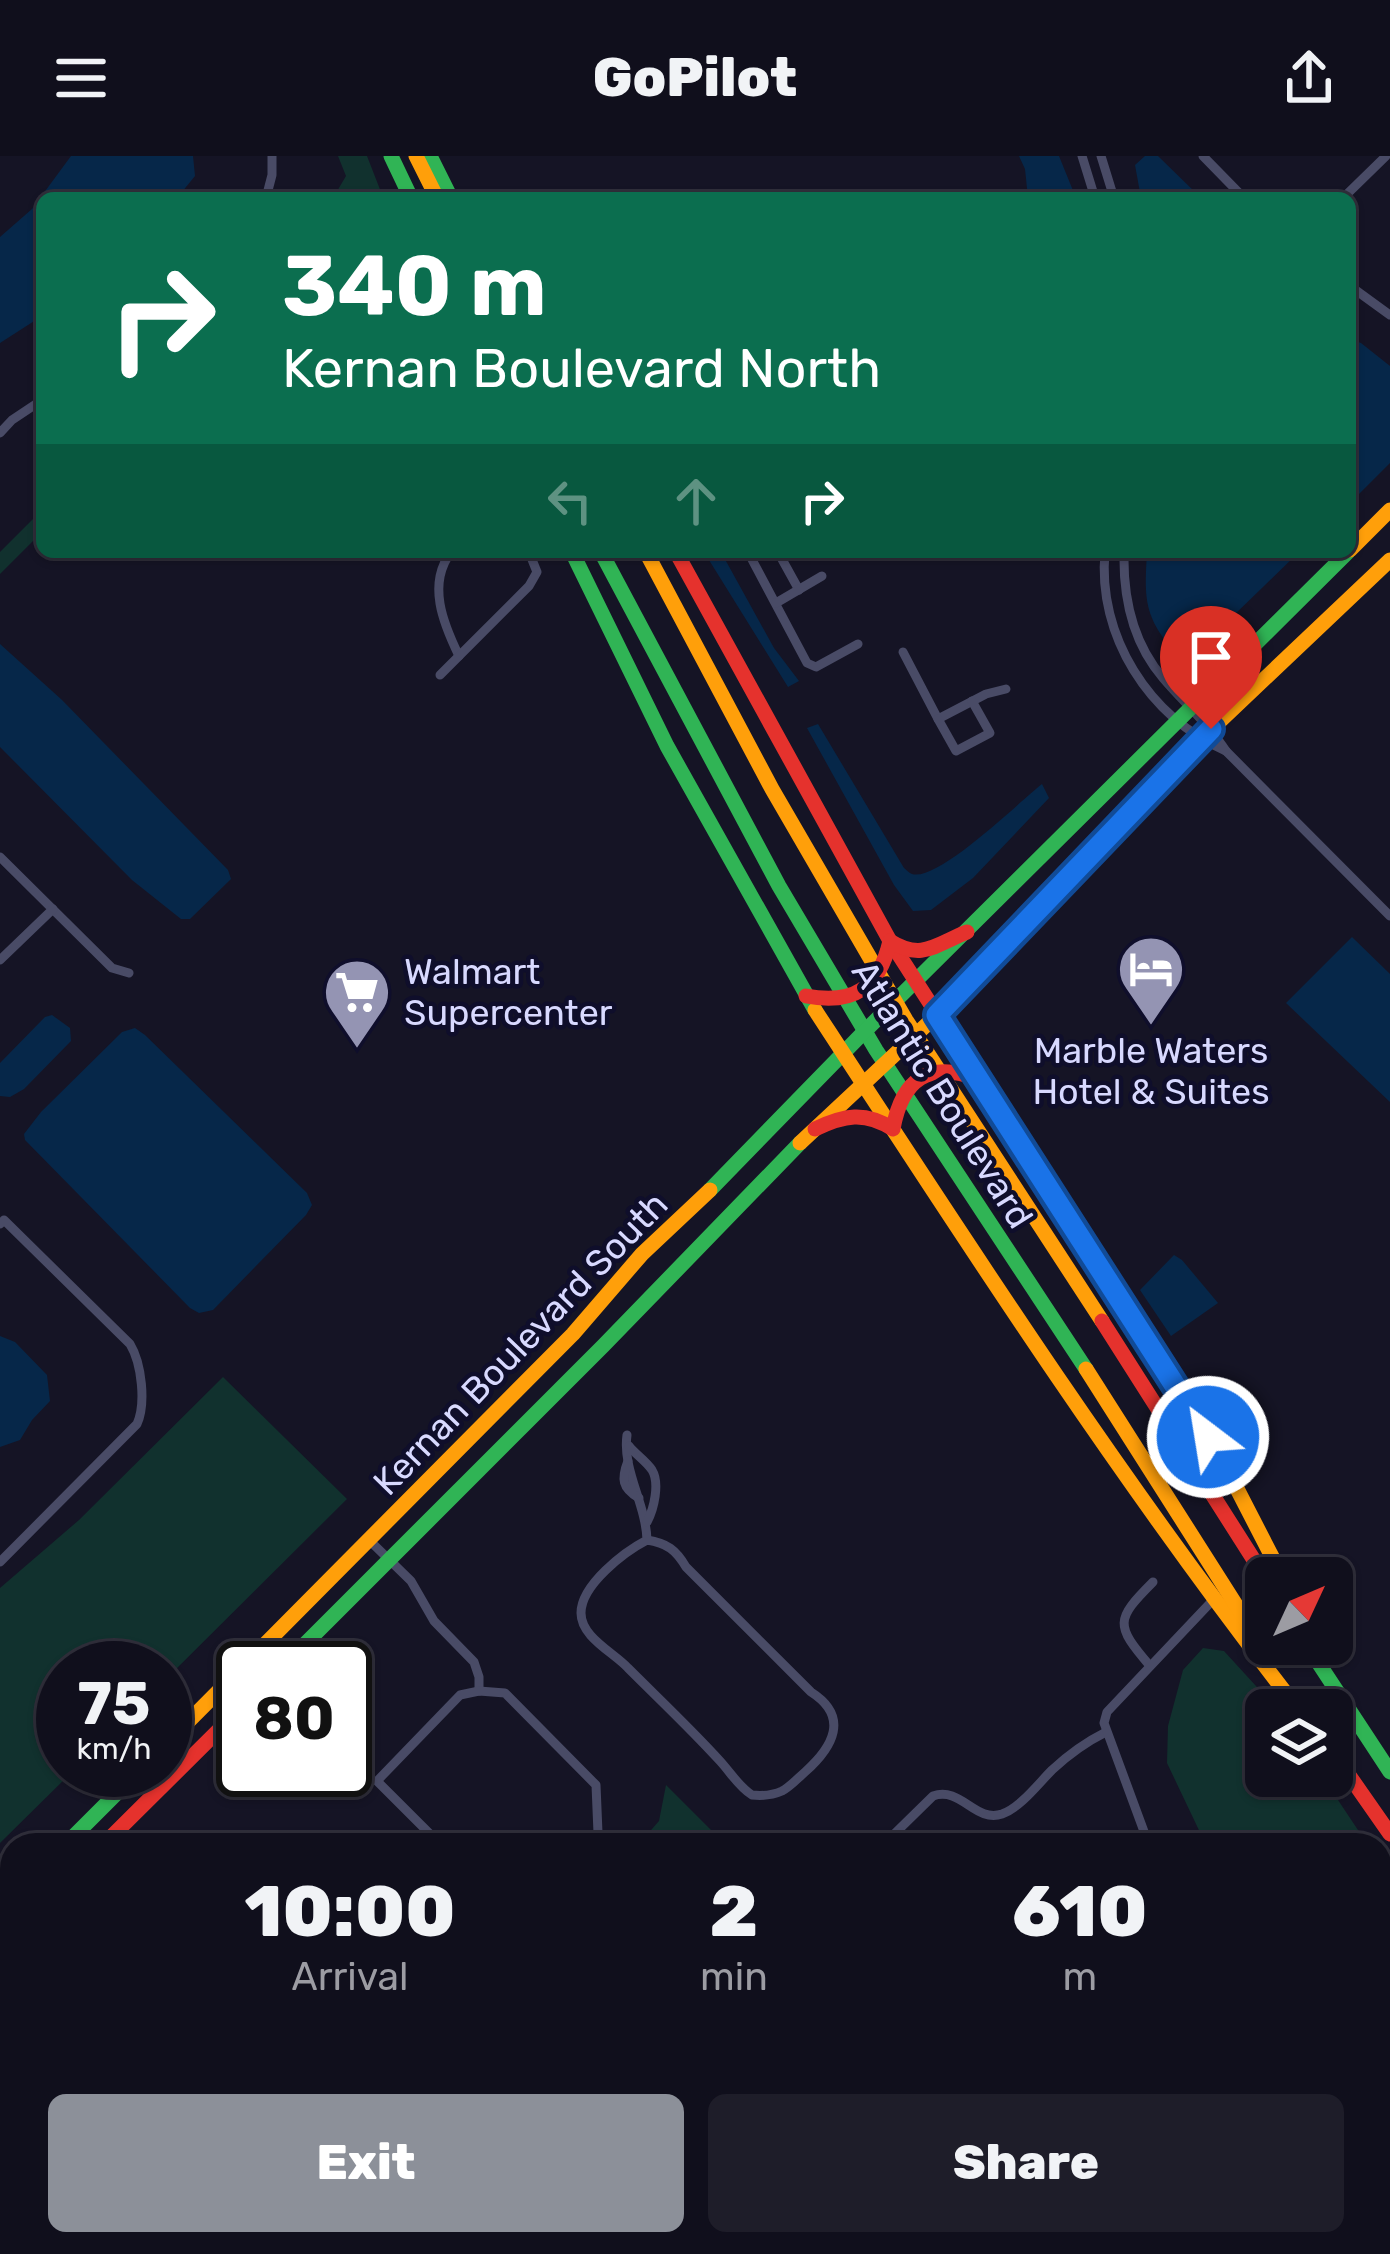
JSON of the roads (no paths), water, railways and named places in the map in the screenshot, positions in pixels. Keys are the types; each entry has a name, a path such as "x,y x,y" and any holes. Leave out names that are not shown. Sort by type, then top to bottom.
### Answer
{"main road":[{"path":"391,156 408,192"},
{"path":"416,156 434,192"},
{"path":"430,156 449,192"},
{"name":"Kernan Boulevard South","path":"1356,544 1390,511"},
{"path":"575,558 667,746 806,996 993,1282 1214,1600 1285,1689"},
{"name":"Atlantic Boulevard","path":"605,558 733,803 831,975 1289,1689"},
{"name":"Atlantic Boulevard","path":"649,558 861,945 951,1093 1252,1557"},
{"path":"679,558 890,941 1186,1401 1272,1557"},
{"name":"Kernan Boulevard South","path":"192,1718 573,1334 642,1255 1342,558"},
{"name":"Kernan Boulevard South","path":"307,1641 815,1129 937,1015 1206,734 1390,560"},
{"path":"890,941 916,952 968,932"},
{"path":"806,996 835,1000 862,990 882,969 890,941"},
{"path":"893,1129 899,1099 920,1077 950,1070 979,1080"},
{"path":"815,1129 862,1114 893,1129"},
{"path":"1353,1718 1390,1772"},
{"path":"116,1833 216,1733"},
{"path":"1353,1781 1389,1833"},
{"path":"77,1833 113,1797"}],"street":[{"path":"268,192 272,156"},
{"path":"1082,156 1093,192"},
{"path":"1100,156 1112,192"},
{"path":"1203,156 1238,192"},
{"path":"1349,192 1385,156"},
{"path":"1356,290 1390,315"},
{"path":"0,433 36,404"},
{"path":"447,558 440,566 439,585 444,625 459,656"},
{"path":"440,675 529,586 537,572 531,558"},
{"path":"751,558 807,664 815,667 858,644"},
{"path":"781,558 799,590"},
{"path":"1105,558 1103,592 1119,645 1149,693 1177,719 1226,751 1390,916"},
{"path":"1124,558 1126,601 1141,644 1165,681 1191,706 1206,734"},
{"path":"776,603 822,576"},
{"path":"903,652 956,751 990,733 972,701"},
{"path":"938,719 1006,689"},
{"path":"0,856 112,968 129,973"},
{"path":"0,960 53,909"},
{"path":"0,1224 4,1220 130,1344 136,1353 143,1411 137,1424 0,1562"},
{"path":"646,1522 653,1511 656,1483 626,1439 647,1540"},
{"path":"369,1540 411,1581 434,1621 474,1662 479,1691"},
{"path":"647,1540 677,1551 686,1567 811,1693 827,1702 833,1739 782,1791 763,1796 743,1790 610,1649 586,1632 581,1608 587,1591 631,1548 647,1540"},
{"path":"1150,1666 1129,1642 1123,1626 1125,1613 1154,1582"},
{"path":"1144,1833 1106,1732 1107,1712 1214,1600"},
{"path":"428,1833 377,1780 460,1695 479,1691 505,1693 596,1785 598,1833"},
{"path":"895,1833 933,1796 944,1792 985,1815 1000,1815 1071,1754 1106,1732"}],"water":[{"path":"71,156 193,156 195,176 182,192 45,192"},
{"path":"1019,156 1059,156 1074,192 1027,192"},
{"path":"1145,156 1158,156 1195,192 1140,192 1135,165"},
{"path":"36,204 36,320 0,343 0,237"},
{"path":"1356,341 1390,366 1390,463 1356,497"},
{"path":"708,558 724,558 774,648 799,681 788,687"},
{"path":"1147,558 1293,558 1196,652 1178,656 1152,619"},
{"path":"0,644 62,700 228,870 231,879 190,919 181,919 132,880 0,747"},
{"path":"818,724 912,874 924,873 958,854 1042,784 1049,798 973,878 931,910 913,911 807,728"},
{"path":"1352,937 1390,974 1390,1102 1286,1003"},
{"path":"52,1015 70,1028 71,1041 24,1089 10,1097 0,1096 0,1063"},
{"path":"135,1028 307,1193 312,1205 213,1310 199,1313 190,1308 25,1140 24,1134 41,1112 122,1032"},
{"path":"1174,1255 1218,1303 1171,1336 1140,1290"},
{"path":"0,1336 15,1342 47,1375 50,1401 20,1440 0,1447"}],"place":[{"name":"Marble Waters Hotel & Suites","path":"1151,1028"},
{"name":"Walmart Supercenter","path":"357,1051"}]}
